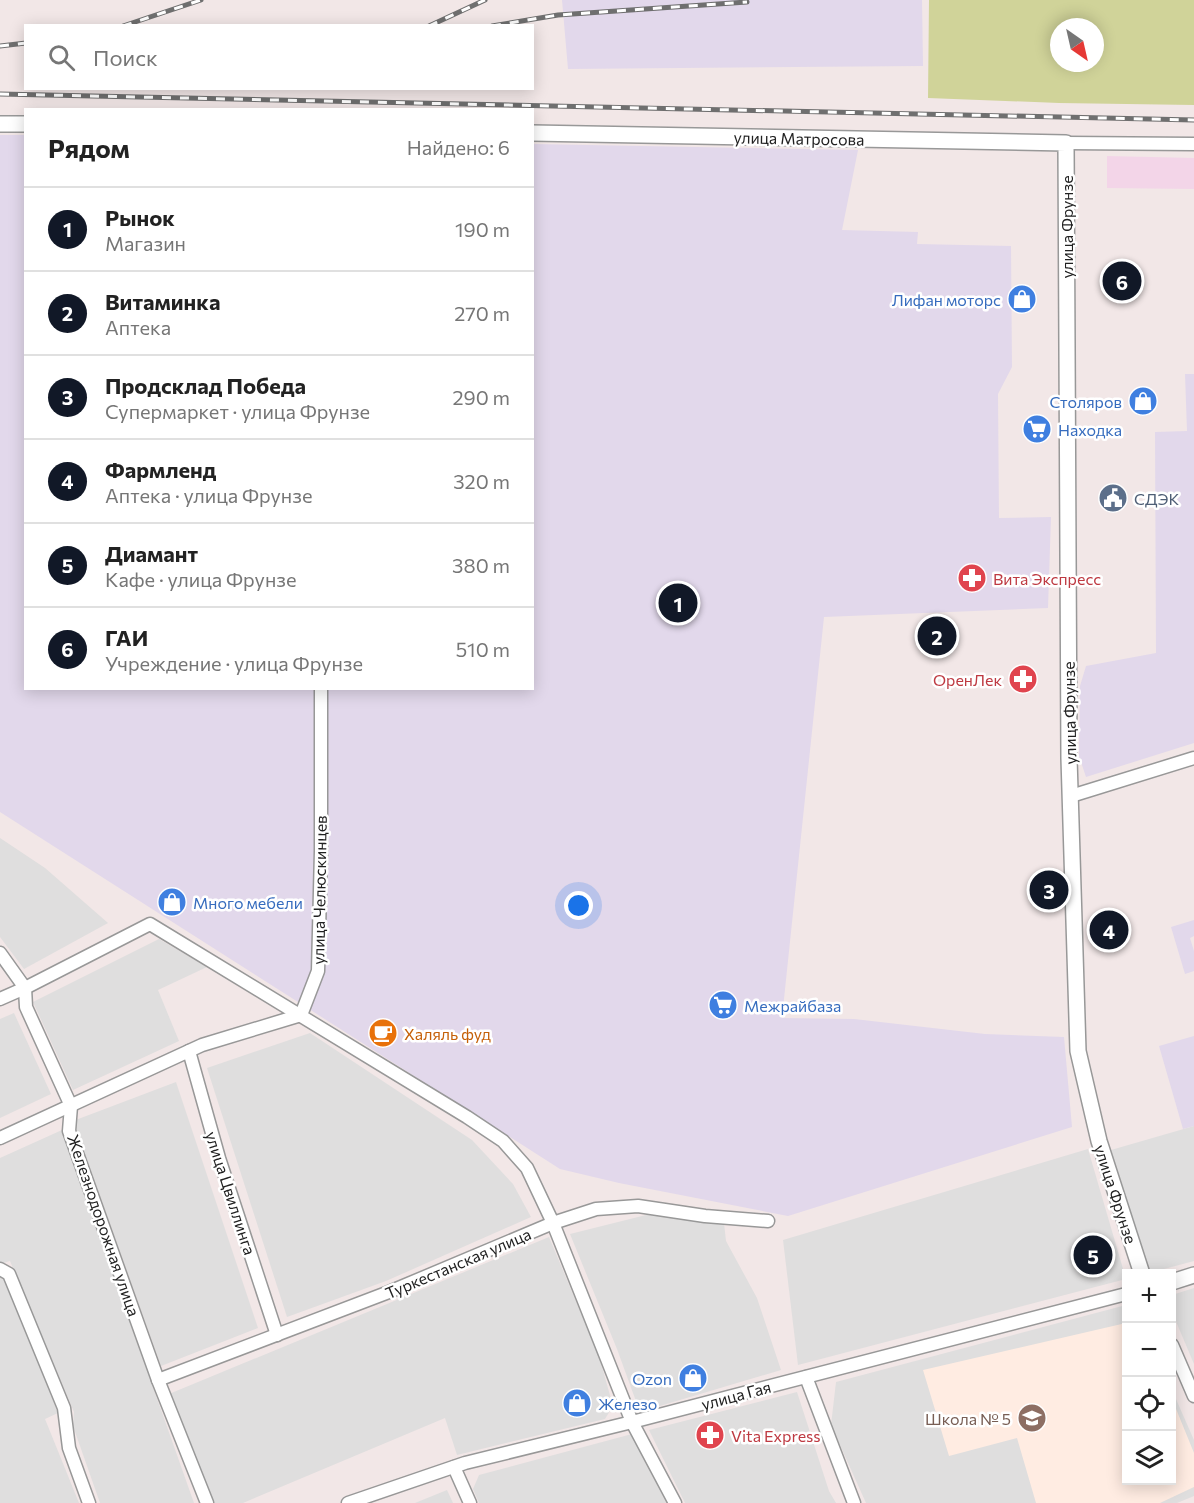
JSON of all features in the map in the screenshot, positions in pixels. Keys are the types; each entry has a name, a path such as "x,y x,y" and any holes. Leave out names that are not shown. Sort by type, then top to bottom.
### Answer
{"street":[{"path":"0,124 24,124"},
{"name":"улица Матросова","path":"534,133 1066,143"},
{"path":"1066,143 1194,144"},
{"name":"улица Фрунзе","path":"1066,143 1068,758 1078,1051 1099,1142 1140,1269"},
{"name":"улица Челюскинцев","path":"301,1015 318,970 321,690"},
{"path":"1071,796 1194,758"},
{"path":"0,999 150,924 503,1141 527,1168 553,1223 632,1422 675,1503"},
{"name":"Железнодорожная улица","path":"0,953 25,988 26,1007 71,1106 69,1131 158,1380 207,1503"},
{"path":"0,1138 202,1045 301,1015"},
{"name":"улица Цвиллинга","path":"189,1051 219,1158 277,1335"},
{"name":"Туркестанская улица","path":"158,1380 389,1292 553,1223 596,1209 638,1206 705,1216 768,1221"},
{"path":"0,1269 9,1274 64,1408 69,1448 90,1503"},
{"path":"1176,1281 1194,1275"},
{"name":"улица Гая","path":"348,1503 454,1467 1122,1295"},
{"path":"1176,1354 1194,1396"},
{"path":"806,1377 854,1503"},
{"path":"454,1467 470,1503"}],"shaded area":[{"path":"562,0 922,0 923,66 568,69"},
{"path":"0,135 24,135 24,690 534,690 534,144 858,150 842,230 918,232 917,244 1011,246 1012,367 998,394 999,518 1051,517 1048,608 824,617 782,1018 854,1019 985,1034 1064,1037 1072,1127 788,1216 560,1169 0,812"},
{"path":"1107,156 1194,158 1194,189 1107,188"},
{"path":"1185,374 1194,374 1194,743 1086,777 1079,756 1080,686 1086,666 1156,653 1155,432 1187,431"},
{"path":"0,838 45,868 108,923 24,969 0,937"},
{"path":"1194,920 1194,936 1190,938 1194,951 1194,971 1185,974 1171,927"},
{"path":"159,939 207,967 158,990 179,1041 73,1090 33,1002"},
{"path":"14,1013 51,1094 0,1118 0,1019"},
{"path":"310,1033 472,1140 513,1184 531,1217 386,1281 287,1317 207,1068"},
{"path":"1194,1036 1194,1126 1183,1129 1159,1046"},
{"path":"176,1082 258,1328 161,1366 73,1121"},
{"path":"1194,1126 1194,1261 1164,1269 1148,1269 1111,1150"},
{"path":"62,1130 194,1503 100,1503 73,1426 74,1412 10,1261 0,1264 0,1158"},
{"path":"1088,1149 1123,1269 1122,1280 798,1365 783,1240"},
{"path":"650,1214 724,1223 726,1241 757,1298 781,1370 653,1408 637,1404 570,1234"},
{"path":"549,1237 599,1356 613,1406 605,1419 457,1455 445,1418 243,1503 212,1503 169,1394"},
{"path":"4,1275 58,1413 45,1419 79,1503 0,1503 0,1276"},
{"path":"1194,1288 1194,1364 1176,1321 1176,1294"},
{"path":"1122,1306 1122,1485 1176,1485 1176,1399 1194,1440 1194,1496 1177,1503 866,1503 831,1425 836,1382"},
{"name":"Школа № 5","path":"1122,1324 1122,1485 1176,1485 1176,1409 1194,1453 1194,1487 1160,1503 1036,1503 1017,1438 949,1456 923,1370"},
{"path":"797,1392 829,1491 836,1503 685,1503 649,1430"},
{"path":"632,1434 670,1503 479,1503 473,1489 479,1475"},
{"path":"447,1490 453,1503 415,1503"}],"green space":[{"path":"929,0 1194,0 1194,105 928,98"}],"railway":[{"path":"129,24 201,0"},
{"path":"433,24 485,0"},
{"path":"504,24 558,15 747,2"},
{"path":"0,46 24,43"},
{"path":"0,94 1194,120"}],"place":[{"name":"ГАИ","path":"1122,281"},
{"name":"Лифан моторс","path":"1022,299"},
{"name":"Столяров","path":"1143,401"},
{"name":"Находка","path":"1037,429"},
{"name":"СДЭК","path":"1113,498"},
{"name":"Вита Экспресс","path":"972,578"},
{"name":"Рынок","path":"678,603"},
{"name":"Витаминка","path":"937,636"},
{"name":"ОренЛек","path":"1023,679"},
{"name":"Продсклад Победа","path":"1049,890"},
{"name":"Много мебели","path":"172,902"},
{"name":"Фармленд","path":"1109,930"},
{"name":"Межрайбаза","path":"723,1005"},
{"name":"Халяль фуд","path":"383,1033"},
{"name":"Диамант","path":"1093,1255"},
{"name":"Ozon","path":"693,1378"},
{"name":"Железо","path":"577,1403"},
{"name":"Школа № 5","path":"1032,1418"},
{"name":"Vita Express","path":"710,1435"}]}
